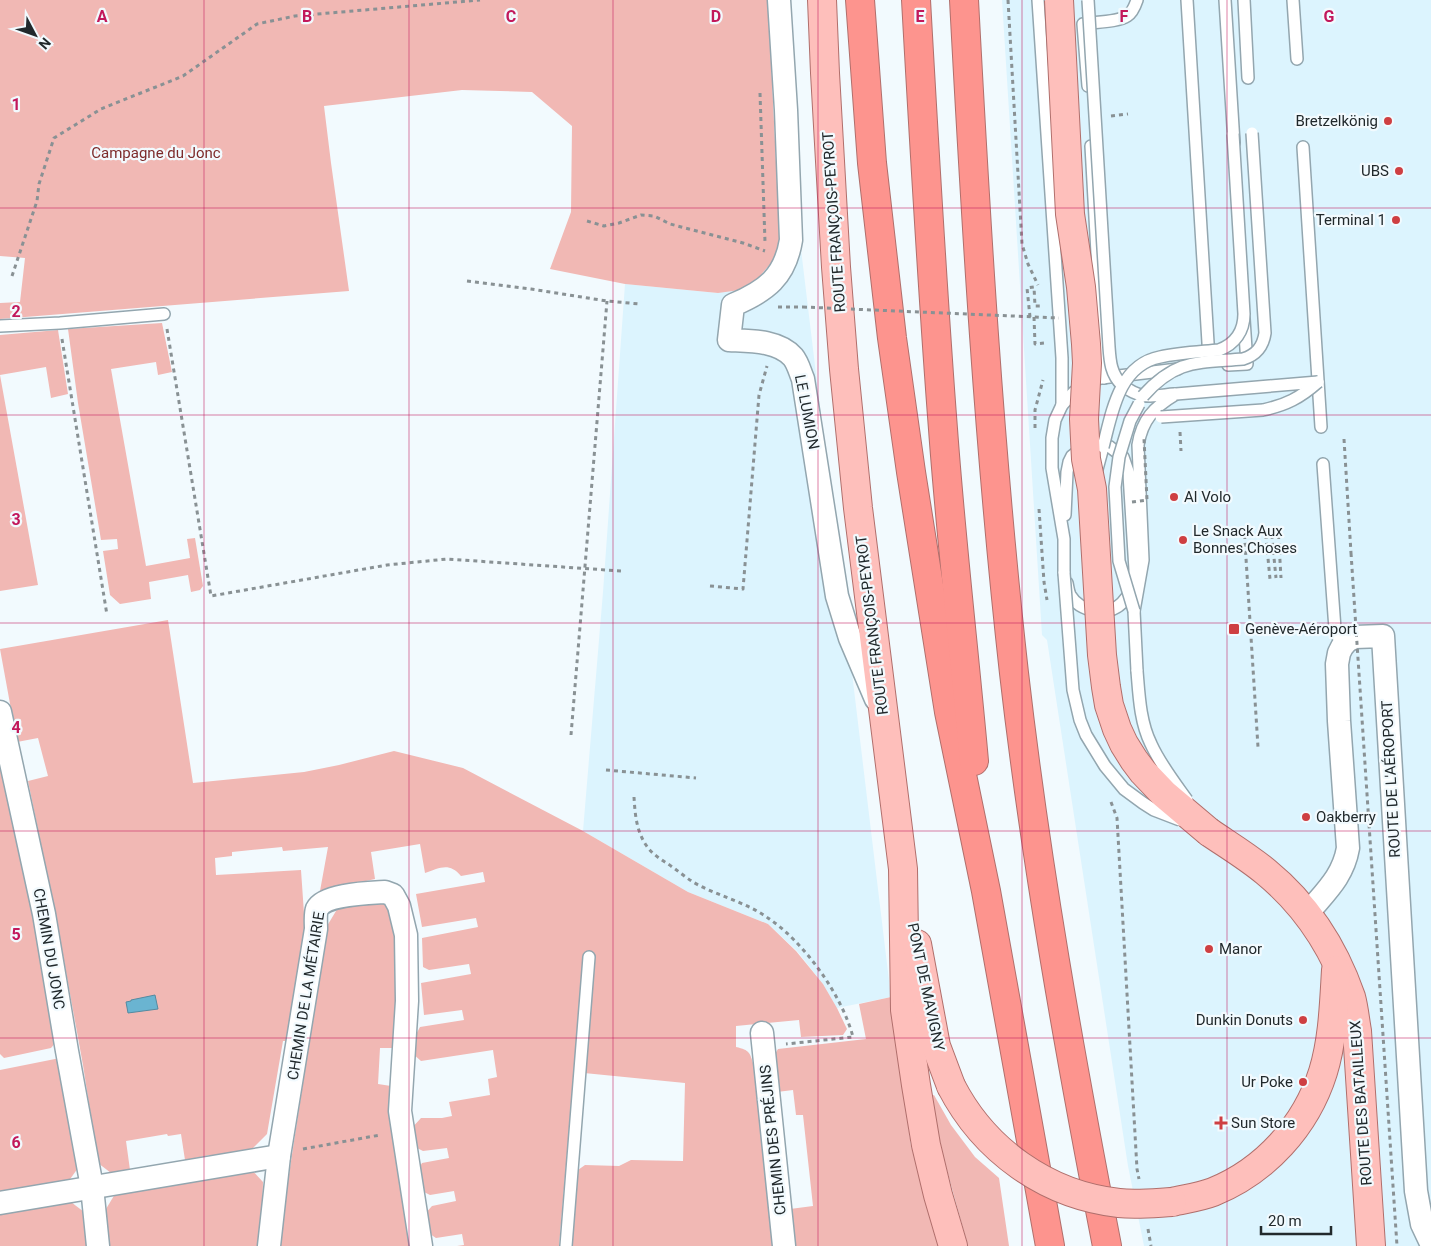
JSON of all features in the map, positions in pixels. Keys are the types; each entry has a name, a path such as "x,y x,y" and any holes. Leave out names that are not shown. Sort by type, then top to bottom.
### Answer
{"highway":[{"path":"860,0 872,163 892,338 908,453 949,712 986,891 1050,1246"},
{"path":"916,0 944,438 986,891"},
{"path":"964,0 990,425 1014,674 1030,798 1069,1045 1107,1246"}],"main road":[{"name":"ROUTE FRANÇOIS-PEYROT","path":"822,0 824,73 844,369 858,508 903,869 905,1010 926,1145 953,1246"},
{"name":"ROUTE DES BATAILLEUX","path":"1059,0 1070,214 1082,287 1086,353 1073,412 1086,459 1092,490 1102,655 1109,705 1124,744 1143,772 1164,794 1209,832 1265,871 1286,890 1307,914 1337,963 1351,998 1357,1031 1371,1246"},
{"name":"PONT DE MAVIGNY","path":"903,869 936,1046 951,1086 959,1101 977,1126 998,1149 1024,1169 1052,1185 1082,1196 1107,1202 1146,1204 1172,1202 1212,1192 1235,1181 1261,1164 1279,1147 1305,1114 1318,1085 1328,1055 1337,963"}],"street":[{"name":"LE LUMION","path":"779,0 786,120 789,250 783,266 771,284 733,305 729,340 761,342 781,348 793,357 803,379 837,596 850,638 883,714"},
{"name":"ROUTE DE L'AÉROPORT","path":"1342,647 1347,641 1355,637 1383,636 1416,1191 1422,1224 1431,1243"},
{"path":"1307,914 1343,868 1348,848 1337,664 1342,647"},
{"name":"CHEMIN DU JONC","path":"0,712 44,914 92,1188 98,1246"},
{"name":"CHEMIN DE LA MÉTAIRIE","path":"269,1246 280,1155 316,929 317,909 322,902 331,898 385,892 393,895 399,906 406,934 407,1001 400,1111 421,1246"},
{"name":"CHEMIN DES PRÉJINS","path":"763,1040 784,1246"},
{"path":"0,1203 280,1155"}],"lane":[{"path":"1038,0 1062,358 1073,412 1102,451"},
{"path":"1088,0 1111,369 1122,385 1136,394 1157,415 1263,410 1291,402 1318,382"},
{"path":"1104,378 1084,24 1121,19 1133,10 1138,0"},
{"path":"1187,0 1208,324 1209,366"},
{"path":"1073,412 1074,392 1093,379 1209,366 1247,364 1225,0"},
{"path":"1225,0 1230,79"},
{"path":"1244,0 1248,78"},
{"path":"1293,0 1297,59"},
{"path":"1134,611 1119,561 1115,487 1119,457 1130,421 1141,400 1154,384 1164,376 1184,365 1243,359 1256,353 1264,340 1252,133"},
{"path":"1092,490 1122,385 1134,370 1148,361 1159,357 1226,348 1238,337 1241,331 1244,314 1233,134"},
{"path":"1303,147 1321,427"},
{"path":"0,326 164,314"},
{"path":"1141,400 1176,394 1318,382"},
{"path":"1176,394 1165,401 1155,418 1149,422 1140,434 1138,445 1138,501 1143,560 1134,611 1137,671 1140,706 1146,733 1164,767 1209,832"},
{"path":"1064,539 1052,468 1052,438 1055,420 1073,412"},
{"path":"1065,575 1068,589 1074,600 1087,608 1109,610 1121,604 1130,592 1135,570 1129,474 1123,457 1110,446 1098,443 1086,445 1072,456 1067,472 1064,539 1065,575 1073,690 1080,720 1092,746 1105,766 1115,780 1132,796 1154,810 1209,832"},
{"path":"1323,464 1335,629 1342,647"},
{"path":"566,1246 589,957"}],"path":[{"path":"12,276 37,201 39,184 54,138 101,109 183,76 257,24 295,16 480,0"},
{"path":"587,221 604,226 641,215 654,216 670,224 744,243 766,251 759,86"},
{"path":"467,281 640,304"},
{"path":"1043,306 1035,306 1034,287 1027,288 1035,331 1035,344 1045,344"},
{"path":"571,736 607,301"},
{"path":"803,307 1060,318"},
{"path":"164,314 211,596 387,565 447,559 621,571"},
{"path":"60,323 106,615"},
{"path":"710,586 743,589 759,395 772,345"},
{"path":"1344,439 1397,1246"},
{"path":"1265,527 1270,579"},
{"path":"1271,527 1276,578"},
{"path":"1278,527 1281,578"},
{"path":"1244,528 1258,746"},
{"path":"606,770 696,778"},
{"path":"634,797 637,824 646,845 657,857 694,882 768,918 790,936 828,982 840,1002 852,1037 763,1040"},
{"path":"280,1155 403,1130"}],"shaded area":[{"path":"1002,0 1431,0 1431,1246 1144,1246 1128,1166 1047,640 1042,635"},
{"path":"800,241 891,997 837,1008 823,984 797,951 768,924 688,892 583,831 603,592 625,284 718,293 780,244"}],"green space":[{"name":"Campagne du Jonc","path":"0,0 768,0 780,244 772,262 753,284 740,290 718,293 625,284 550,269 571,212 572,126 532,92 462,90 324,106 349,291 0,319 0,303 20,302 25,258 0,256"},
{"path":"162,323 172,372 158,375 156,362 111,369 146,566 190,558 187,539 195,538 203,586 200,590 191,592 188,575 149,582 151,599 120,604 110,595 103,551 118,549 117,539 101,540 78,403 68,329"},
{"path":"58,330 68,394 51,398 46,367 0,375 0,335"},
{"path":"0,375 38,585 0,591"},
{"path":"168,620 193,783 304,772 394,751 463,768 583,831 688,892 768,924 796,951 823,984 847,1029 843,1035 801,1037 799,1020 736,1026 736,1047 744,1049 749,1053 754,1066 772,1246 572,1246 578,1170 585,1165 619,1166 631,1160 683,1161 685,1083 574,1072 559,1246 457,1246 464,1245 462,1234 436,1238 427,1232 423,1216 432,1206 456,1201 454,1191 430,1195 420,1190 416,1173 422,1163 449,1158 447,1148 423,1151 413,1146 410,1130 421,1118 452,1116 449,1102 490,1095 488,1079 497,1077 493,1050 421,1061 412,1053 413,1040 420,1027 464,1020 462,1010 424,1015 421,983 471,974 469,964 429,970 423,967 422,938 478,927 476,918 422,927 416,894 485,882 483,872 461,876 452,869 444,867 425,873 420,844 371,852 375,879 320,891 328,847 283,851 282,847 232,852 232,856 215,858 216,875 301,870 305,928 289,1041 283,1041 267,1134 252,1149 185,1160 181,1134 168,1136 167,1134 126,1141 130,1170 111,1173 98,1163 83,1065 56,917 28,781 48,776 38,738 17,742 0,649"},
{"path":"0,761 39,945 56,1042 51,1048 4,1058 0,1054"},
{"path":"384,903 396,919 401,979 394,1048 380,1048 378,1084 391,1086 415,1246 278,1246 327,926 339,906"},
{"path":"891,997 911,1146 940,1246 794,1246 790,1209 813,1206 803,1115 796,1115 793,1090 777,1092 775,1054 778,1049 866,1039 859,1004"},
{"path":"60,1058 78,1168 68,1182 0,1194 0,1070"},
{"path":"934,1095 951,1125 975,1157 999,1178 1009,1246 968,1246 943,1156 931,1096"},
{"path":"251,1169 263,1182 261,1246 110,1246 106,1209 115,1194"},
{"path":"71,1202 84,1212 88,1246 0,1246 0,1213"}],"water":[{"path":"155,995 158,1009 128,1013 126,1002"}],"place":[{"name":"Bretzelkönig","path":"1388,121"},
{"name":"UBS","path":"1399,171"},
{"name":"Terminal 1","path":"1396,220"},
{"name":"Al Volo","path":"1174,497"},
{"name":"Le Snack Aux Bonnes Choses","path":"1183,540"},
{"name":"Genève-Aéroport","path":"1234,629"},
{"name":"Oakberry","path":"1306,817"},
{"name":"Manor","path":"1209,949"},
{"name":"Dunkin Donuts","path":"1303,1020"},
{"name":"Ur Poke","path":"1303,1082"},
{"name":"Sun Store","path":"1221,1123"}]}
